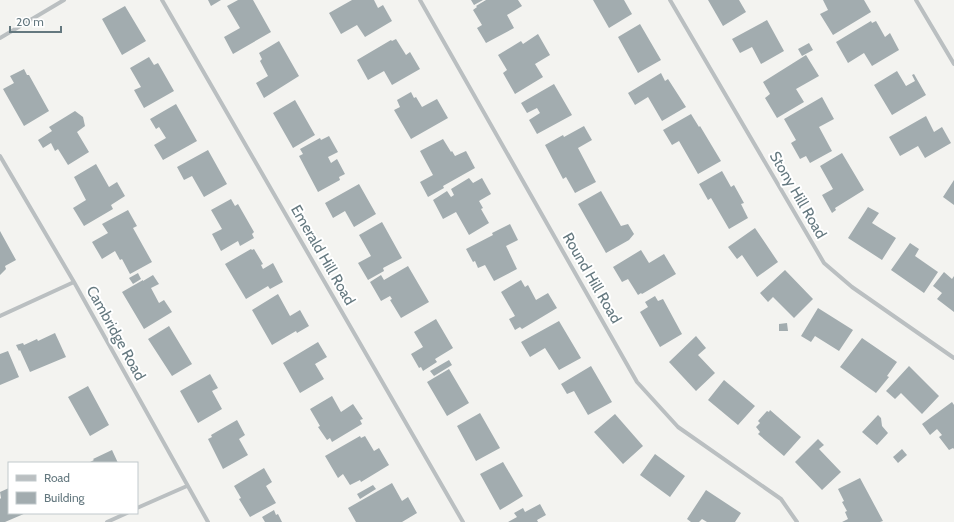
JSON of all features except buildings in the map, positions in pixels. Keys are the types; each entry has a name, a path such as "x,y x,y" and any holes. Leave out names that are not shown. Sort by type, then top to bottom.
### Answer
{"street":[{"path":"0,38 64,0"},
{"name":"Emerald Hill Road","path":"162,0 463,522"},
{"name":"Round Hill Road","path":"420,0 636,382 678,427 781,499 797,522"},
{"name":"Stony Hill Road","path":"670,0 824,263 852,287 954,358"},
{"path":"916,0 954,64"},
{"name":"Cambridge Road","path":"0,156 74,282 208,522"},
{"path":"0,316 74,282"},
{"path":"138,508 187,486"},
{"path":"107,522 125,514"}]}
